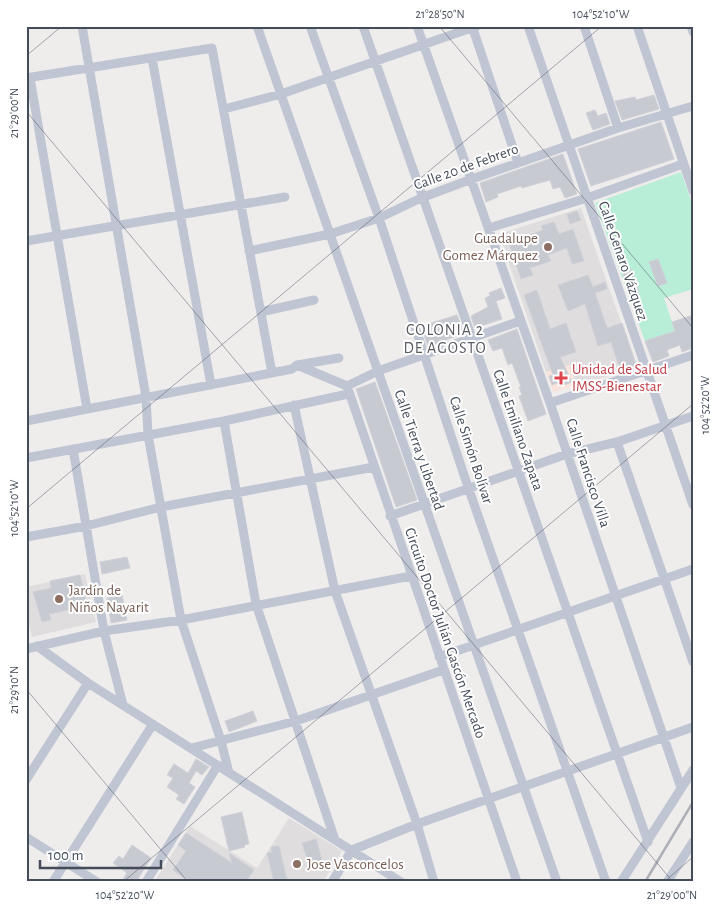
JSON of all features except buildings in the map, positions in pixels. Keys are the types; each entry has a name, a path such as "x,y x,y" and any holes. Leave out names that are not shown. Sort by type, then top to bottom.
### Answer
{"street":[{"path":"82,26 146,397 148,435 181,620 221,741 229,773"},
{"name":"Calle Tierra y Libertad","path":"257,26 556,882"},
{"name":"Calle Simón Bolívar","path":"310,26 379,218 426,354 468,487 606,882"},
{"name":"Calle Emiliano Zapata","path":"363,26 421,198 648,842"},
{"name":"Calle Francisco Villa","path":"417,26 550,403 614,596 681,788"},
{"name":"Calle Genaro Vázquez","path":"528,26 693,505"},
{"path":"584,26 618,128"},
{"path":"637,26 693,191"},
{"path":"691,26 693,32"},
{"path":"224,109 328,79 474,27 518,163"},
{"path":"87,409 28,78 212,48 272,373"},
{"path":"152,58 211,385"},
{"name":"Calle 20 de Febrero","path":"249,251 330,234 379,218 421,198 472,179 618,128 693,106"},
{"path":"489,228 587,198 683,164"},
{"path":"26,241 285,197"},
{"path":"261,312 314,300"},
{"path":"26,458 224,421 348,390 378,372 520,320"},
{"path":"550,403 693,354"},
{"path":"26,421 340,358"},
{"path":"295,367 348,390"},
{"name":"Circuito Doctor Julián Gascón Mercado","path":"348,390 410,576 517,882"},
{"path":"294,405 335,591 417,824 434,882"},
{"path":"390,516 468,487 518,472 567,454 617,442 693,416"},
{"path":"224,421 256,604 335,840"},
{"path":"617,442 693,662"},
{"path":"73,449 104,631 123,705"},
{"path":"26,537 86,526 161,506 311,477 374,467"},
{"path":"439,657 693,569"},
{"path":"26,648 104,631 181,620 256,604 410,576"},
{"path":"38,646 88,683 401,882"},
{"path":"192,748 296,721 444,670"},
{"path":"26,780 88,683"},
{"path":"53,882 153,724"},
{"path":"332,882 352,850 417,824 693,727"},
{"path":"146,882 218,765"},
{"path":"621,882 693,770"},
{"path":"26,837 97,882"},
{"path":"667,882 693,842"}],"shaded area":[{"path":"581,208 637,368 576,385 570,365 546,372 499,234"},
{"name":"Unidad de Salud IMSS-Bienestar","path":"570,365 576,385 553,392 546,372"},
{"name":"Jardín de Niños Nayarit","path":"85,574 96,622 32,637 26,611 26,587"},
{"path":"289,818 342,851 323,882 154,882 190,826 257,868"}],"green space":[{"path":"681,172 693,206 693,289 664,298 675,331 645,341 595,203"}],"railway":[{"path":"645,882 693,802"}],"place":[{"name":"Guadalupe Gomez Márquez","path":"548,247"},
{"name":"Unidad de Salud IMSS-Bienestar","path":"561,378"},
{"name":"Jardín de Niños Nayarit","path":"59,599"},
{"name":"Jose Vasconcelos","path":"297,864"}],"district":[{"name":"COLONIA 2 DE AGOSTO","path":"445,339"}]}
